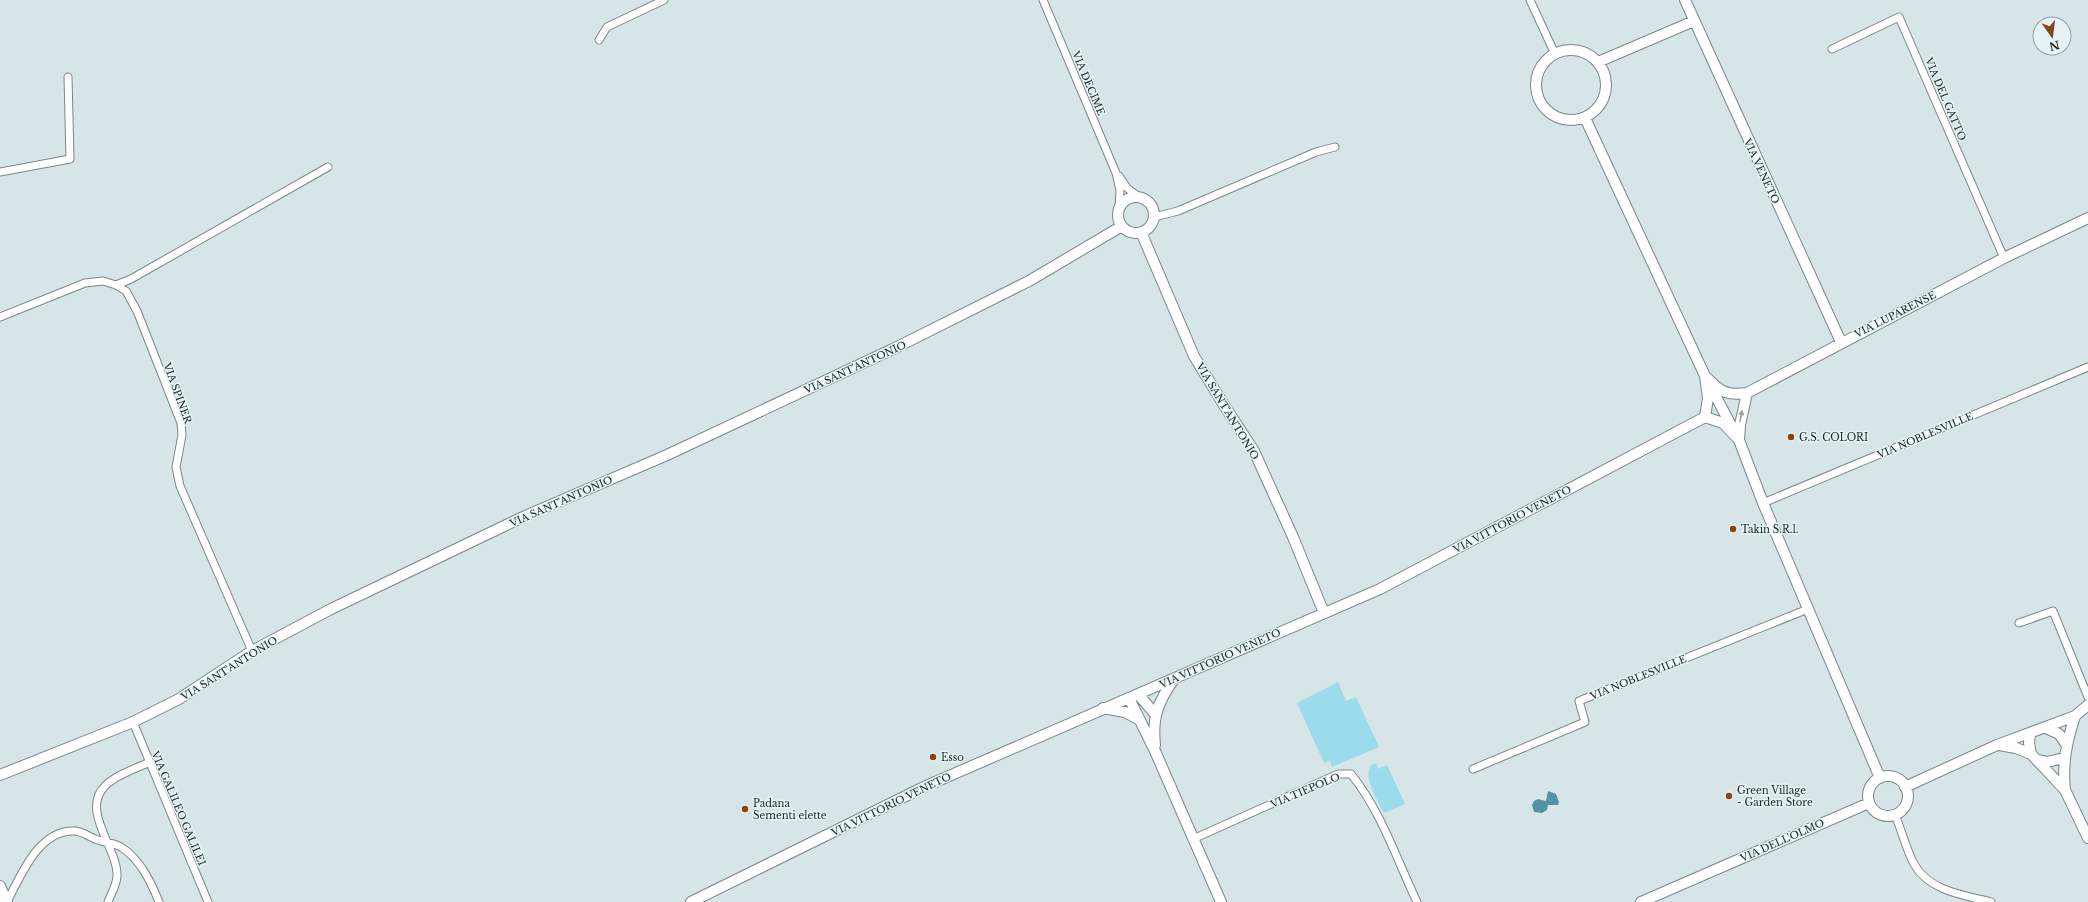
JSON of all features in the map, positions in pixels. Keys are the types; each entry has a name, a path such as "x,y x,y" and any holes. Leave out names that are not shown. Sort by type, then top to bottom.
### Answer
{"street":[{"path":"599,40 607,26 664,0"},
{"name":"VIA DECIME","path":"1043,0 1116,173 1120,190 1119,208"},
{"path":"1530,0 1555,54"},
{"name":"VIA VENETO","path":"1685,0 1841,342"},
{"name":"VIA DEL GATTO","path":"1832,50 1899,17 2004,258"},
{"path":"1598,62 1694,21"},
{"path":"1566,50 1578,51 1589,55 1598,62 1606,82 1605,93 1601,103 1594,112 1585,118 1575,120 1559,119 1546,111 1536,93 1535,81 1539,70 1546,60 1555,54 1566,50"},
{"path":"0,172 70,159 68,77"},
{"path":"1585,118 1705,376 1739,440 1762,503 1880,778"},
{"path":"1154,217 1173,213 1316,152 1335,147"},
{"path":"0,317 85,283 103,281 116,285 131,279 328,167"},
{"name":"VIA DECIME","path":"1116,173 1127,188 1139,197"},
{"path":"1139,197 1149,202 1153,209 1154,217 1150,227 1141,232 1128,232 1122,226 1118,216 1119,208 1125,201 1139,197"},
{"name":"VIA LUPARENSE","path":"1705,376 1724,393 1735,395 1747,393 1841,342 2004,258 2088,218"},
{"name":"VIA SANT'ANTONIO","path":"0,775 133,722 179,699 252,651 331,609 523,517 666,455 893,349 1029,281 1122,226"},
{"name":"VIA SANT'ANTONIO","path":"1141,232 1194,356 1254,451 1293,537 1324,613"},
{"name":"VIA SPINER","path":"116,285 126,290 137,311 181,423 182,435 176,467 180,486 252,651"},
{"name":"VIA NOBLESVILLE","path":"1762,503 2088,367"},
{"path":"1705,376 1708,398 1705,417 1723,424 1739,440"},
{"path":"1739,440 1741,418 1747,393"},
{"name":"VIA VITTORIO VENETO","path":"691,902 926,786 1380,589 1705,417"},
{"name":"VIA NOBLESVILLE","path":"1473,769 1585,722 1579,701 1808,609"},
{"path":"2019,623 2053,611 2088,697"},
{"path":"1155,751 1153,731 1154,714 1174,679"},
{"path":"1134,696 1154,714"},
{"path":"1134,696 1138,719 1155,751 1221,902"},
{"path":"1905,787 1997,745 2075,716 2088,706"},
{"path":"1103,708 1126,712 1138,719"},
{"path":"2065,790 2064,758 2066,744 2075,716"},
{"name":"VIA GALILEO GALILEI","path":"133,722 148,762 208,902"},
{"path":"2046,728 2059,734 2066,744"},
{"path":"2030,734 2029,743 2034,757 2065,790 2088,838"},
{"path":"1997,745 2016,748 2047,762 2064,758"},
{"path":"108,902 118,877 115,860 99,824 97,799 105,786 148,762"},
{"name":"VIA TIEPOLO","path":"1193,839 1338,774 1351,774 1362,788 1379,820 1417,902"},
{"path":"1894,777 1905,787 1908,795 1907,803 1902,810 1895,815 1887,816 1879,814 1873,810 1869,803 1869,791 1873,783 1880,778 1894,777"},
{"name":"VIA DELL'OLMO","path":"1641,902 1869,803"},
{"path":"1895,815 1914,864 1927,881 1949,891 1991,902"},
{"path":"7,902 30,859 43,844 54,836 75,831 85,833 97,840 108,842 131,855 146,873 159,902"},
{"path":"0,886 7,902"},
{"path":"0,901 7,902"}],"shaded area":[{"path":"1338,682 1346,701 1356,697 1379,747 1332,767 1330,761 1324,763 1297,703"},
{"path":"1376,763 1378,769 1387,765 1405,804 1384,813 1374,794 1369,779 1371,766"},
{"path":"1548,791 1556,794 1559,802 1558,805 1548,805 1547,810 1542,813 1534,812 1532,805 1534,801 1538,799 1546,801"}],"place":[{"name":"G.S. COLORI","path":"1791,437"},
{"name":"Takin S.R.l.","path":"1733,529"},
{"name":"Esso","path":"933,757"},
{"name":"Green Village - Garden Store","path":"1729,796"},
{"name":"Padana Sementi elette","path":"745,809"}]}
